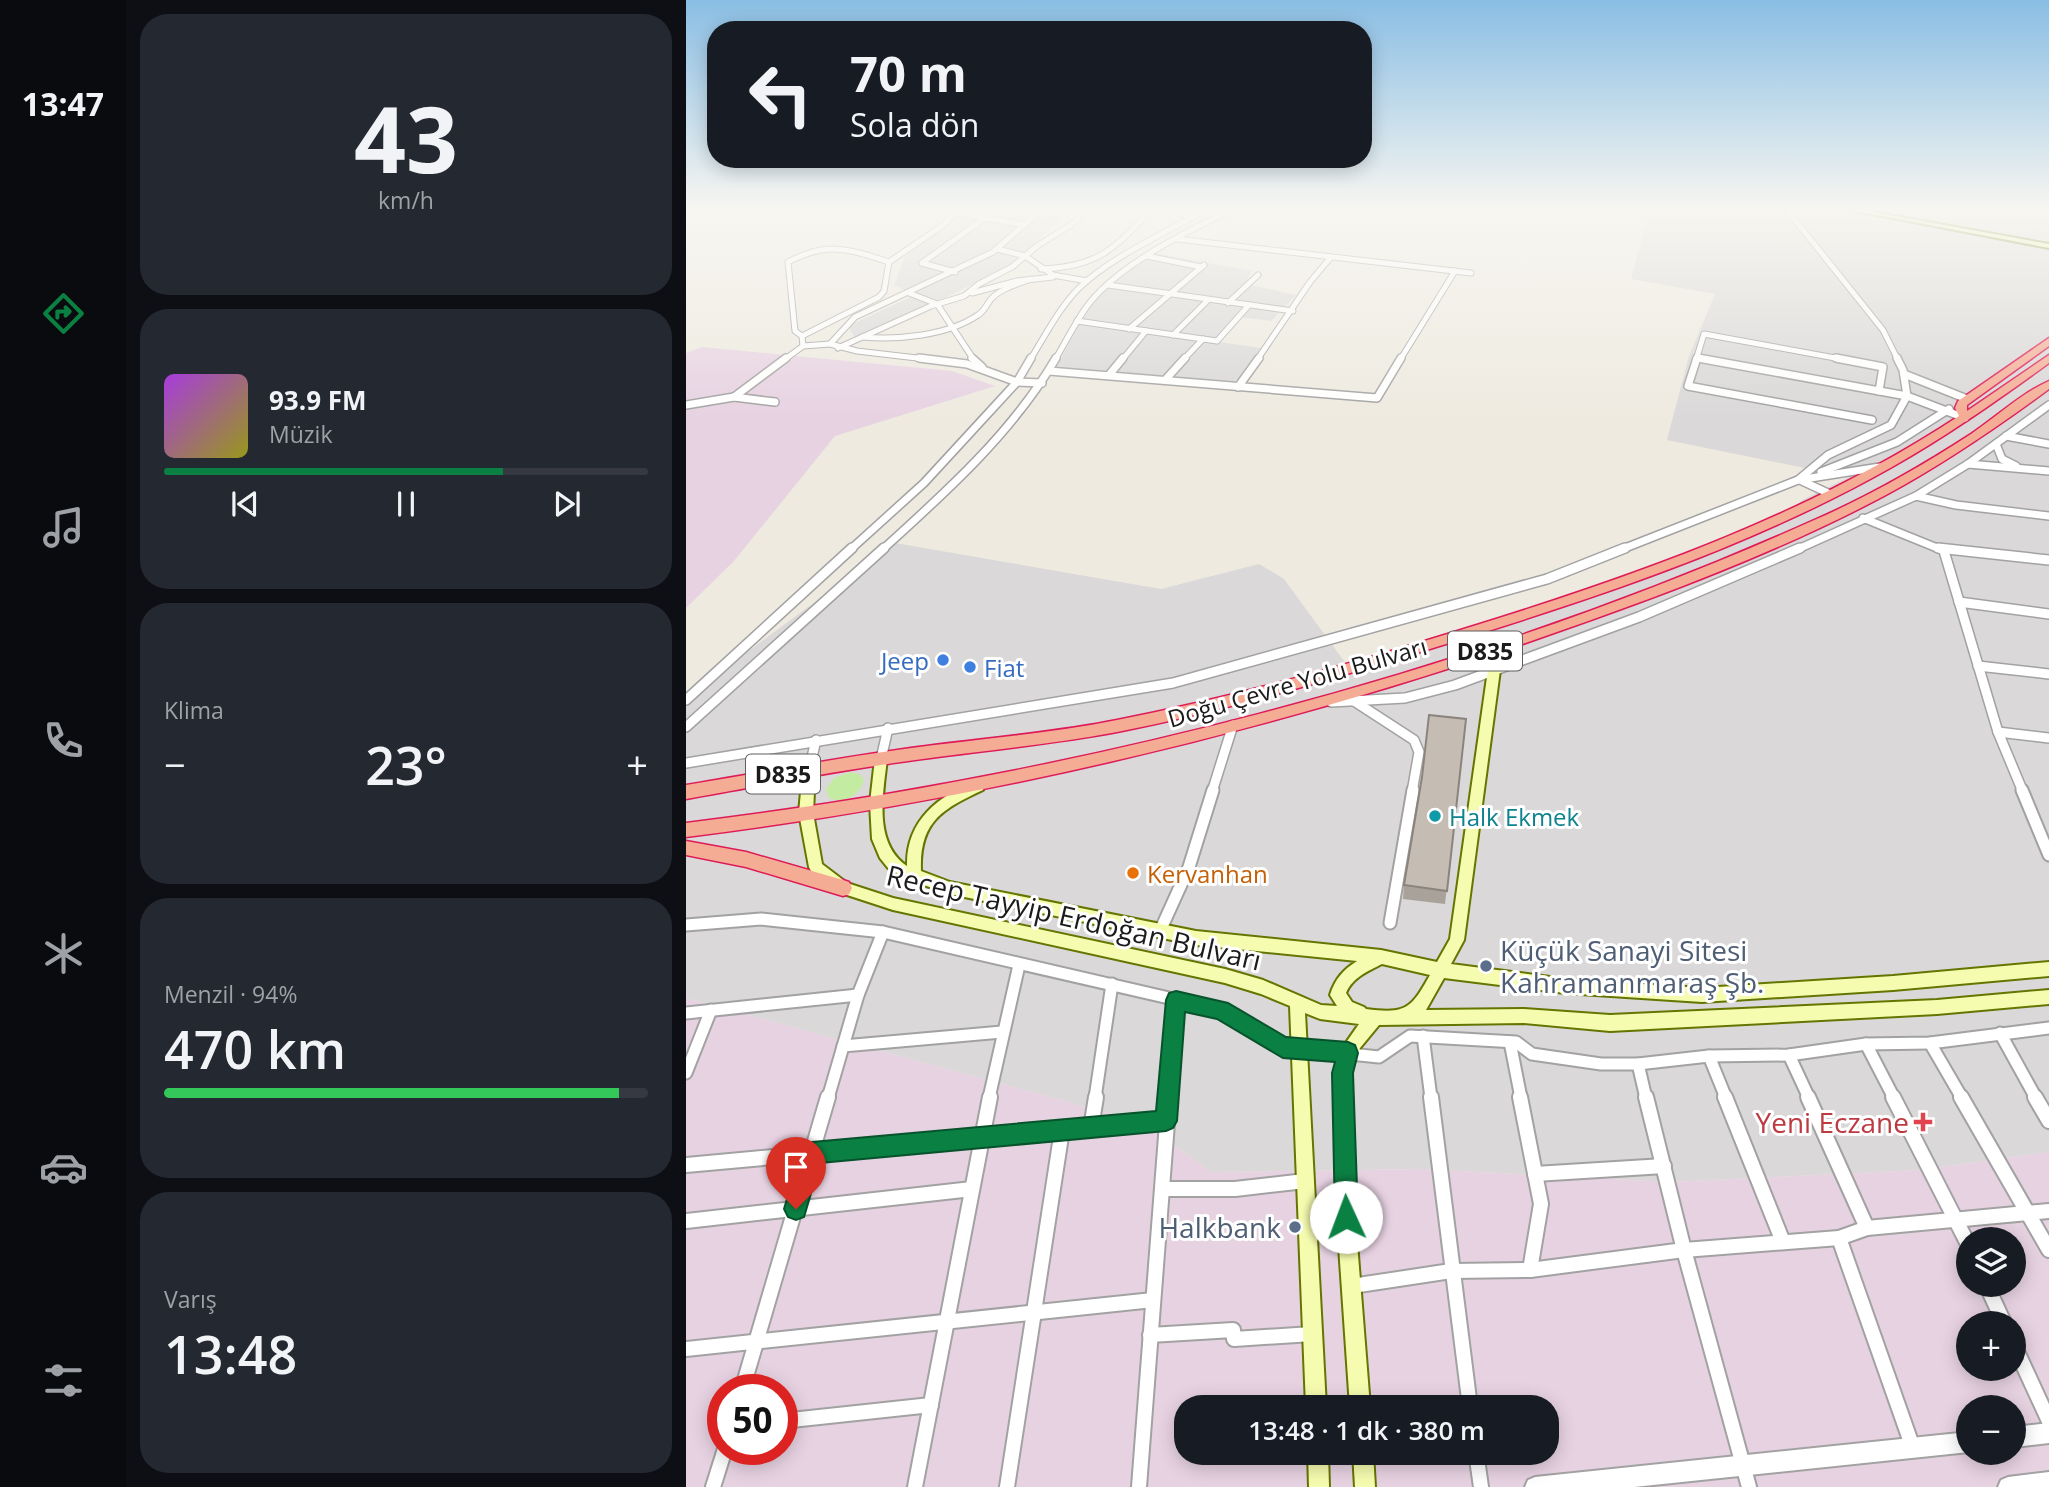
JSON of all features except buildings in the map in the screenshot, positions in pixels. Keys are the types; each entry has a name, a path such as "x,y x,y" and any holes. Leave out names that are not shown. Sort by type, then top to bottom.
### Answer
{"highway":[{"path":"1965,418 1960,408 1965,401 2049,341"},
{"name":"Doğu Çevre Yolu Bulvarı","path":"881,759 1112,727 1335,673 1577,597 1736,537 1884,467 1965,418 2049,358"},
{"name":"Doğu Çevre Yolu Bulvarı","path":"876,803 978,786 1078,765 1233,725 1320,702 1585,618 1797,533 1901,482 1959,448 2049,384"},
{"name":"D835","path":"686,792 881,759"},
{"name":"D835","path":"686,830 748,824 876,803"},
{"path":"686,848 743,858 843,888"}],"main road":[{"path":"1404,1018 1422,1004 1451,953 1458,933 1494,670"},
{"name":"Recep Tayyip Erdoğan Bulvarı","path":"881,759 876,803 879,839 893,864 914,876 950,888 1160,931 1275,948 1381,957 1440,970 1565,986 1702,995 1893,983 2049,969"},
{"name":"Recep Tayyip Erdoğan Bulvarı","path":"809,770 806,813 816,867 843,888 893,904 1225,976 1263,987 1321,1012 1376,1018 1524,1016 1610,1023 1937,1007 2049,997"},
{"path":"914,876 912,846 926,819 948,800 978,786"},
{"path":"1376,1018 1347,1007 1338,995 1344,978 1381,957"},
{"path":"1297,1003 1315,1395"},
{"path":"1359,1395 1346,1217 1342,1073 1348,1053 1361,1030 1376,1018"},
{"path":"1318,1465 1319,1487"},
{"path":"1364,1465 1366,1487"}],"street":[{"path":"790,279 796,331 802,336 803,346"},
{"path":"802,336 882,295 885,279"},
{"path":"834,346 832,339 855,317 939,279"},
{"path":"964,296 989,279"},
{"path":"834,346 862,337 937,304 995,285 1029,279"},
{"path":"862,337 893,338 922,334 951,325 978,315 996,296 1030,279"},
{"path":"1077,279 1087,281"},
{"path":"686,700 924,483 1017,382 1063,307 1090,279"},
{"path":"686,727 925,511 1013,420 1042,383 1086,307 1116,279"},
{"path":"1129,329 1187,279"},
{"path":"1228,303 1253,279"},
{"path":"1238,387 1293,311 1312,279"},
{"path":"1049,371 1381,396 1431,306 1449,279"},
{"path":"1798,480 1828,456 1891,425 1907,396 1904,374 1883,330 1843,279"},
{"path":"1108,285 1293,311"},
{"path":"909,293 937,304 972,358 982,368"},
{"path":"1173,335 1208,300"},
{"path":"1077,321 1217,341 1249,305"},
{"path":"1109,375 1146,331"},
{"path":"1872,420 1688,386 1704,334 1883,367 1879,390"},
{"path":"1166,379 1203,339"},
{"path":"734,397 803,346 834,346 982,368 1017,382 1042,383"},
{"path":"1696,358 1907,396 1965,418"},
{"path":"1904,374 1965,401"},
{"path":"686,405 734,397 775,402"},
{"path":"1798,480 1897,442 1965,401"},
{"path":"1320,702 1405,698 1455,685 1639,617 1750,572 1916,496 1968,464 2049,405"},
{"path":"2006,436 2049,444"},
{"path":"1996,444 2002,459 2023,469"},
{"path":"1968,464 2049,471"},
{"name":"Doğu Çevre Yolu Bulvarı","path":"888,728 1158,687 1547,579 1798,480 1884,467"},
{"path":"1798,480 1830,494"},
{"path":"1916,496 1949,504 2049,516"},
{"path":"1863,518 1944,551 1972,551 2049,560"},
{"path":"1944,551 1998,732 2048,848"},
{"path":"1959,602 2049,614"},
{"path":"1978,666 2049,674"},
{"path":"1354,701 1414,740 1419,752 1390,923"},
{"path":"1160,931 1189,867 1233,725"},
{"path":"686,763 888,728"},
{"name":"Recep Tayyip Erdoğan Bulvarı","path":"881,759 888,728"},
{"path":"1998,732 2049,738"},
{"name":"Recep Tayyip Erdoğan Bulvarı","path":"809,770 816,740"},
{"path":"686,925 761,919 883,932 1221,1010 1283,1047 1301,1051 1379,1057 1410,1036 1516,1042 1532,1054 1601,1064 1638,1064 1709,1056 1789,1055 1866,1044 1930,1043 2049,1028"},
{"path":"747,1374 858,995 883,932"},
{"path":"915,1487 1002,1032 1019,965"},
{"path":"1091,1128 1112,984"},
{"path":"686,1013 858,995"},
{"path":"1139,1487 1176,1000"},
{"path":"686,1073 711,1010"},
{"path":"843,1046 1002,1032"},
{"path":"2000,1034 2049,1121"},
{"path":"1423,1036 1468,1395"},
{"path":"1510,1042 1541,1204 1530,1270"},
{"path":"1930,1043 2049,1251"},
{"path":"1866,1044 1960,1227"},
{"path":"1789,1055 1867,1228"},
{"path":"1709,1056 1783,1242"},
{"path":"1638,1064 1684,1250 1749,1487"},
{"path":"686,1165 1166,1121"},
{"path":"1007,1487 1062,1130"},
{"path":"1535,1174 1664,1166"},
{"path":"1162,1189 1235,1189 1305,1181"},
{"path":"686,1221 972,1189"},
{"path":"1352,1286 1451,1271 1530,1270 1684,1250 1839,1238 1867,1228 2049,1211"},
{"path":"1839,1238 1913,1448"},
{"path":"686,1349 1153,1300"},
{"path":"1150,1335 1233,1329 1234,1339 1312,1334"},
{"path":"2026,1371 2049,1421"},
{"path":"798,1419 931,1405"},
{"path":"2026,1436 2049,1433"},
{"path":"1535,1487 1956,1443"},
{"path":"713,1487 720,1465"},
{"path":"1477,1465 1480,1487"},
{"path":"2008,1487 2049,1482"}],"shaded area":[{"path":"896,279 983,279 856,340 848,326 915,295 894,285"},
{"path":"1118,279 1248,279 1246,284 1296,295 1271,321 1240,317 1219,342 1261,348 1240,377 1231,383 1056,368 1090,303"},
{"path":"1633,279 2049,279 2049,1152 1920,1170 1669,1182 1423,1169 1211,1172 1142,1122 686,998 686,697 895,543 1161,589 1259,564 1284,579 1352,672 1577,600 1772,524 1804,499 1849,477 1667,440 1689,356 1715,294"},
{"path":"702,347 952,371 995,386 835,436 734,561 686,608 686,353"},
{"path":"686,998 1142,1122 1211,1172 1423,1169 1669,1182 1920,1170 2049,1152 2049,1487 686,1487"}],"green space":[{"path":"850,772 859,774 864,780 859,790 846,799 829,798 826,789 834,778"}],"place":[{"name":"Jeep","path":"943,660"},
{"name":"Fiat","path":"970,667"},
{"name":"Halk Ekmek","path":"1435,816"},
{"name":"Kervanhan","path":"1133,873"},
{"name":"Küçük Sanayi Sitesi Kahramanmaraş Şb.","path":"1486,966"},
{"name":"Yeni Eczane","path":"1923,1122"},
{"name":"Halkbank","path":"1295,1227"}],"route":[{"path":"796,1209 812,1153 1166,1121 1176,1000 1221,1010 1283,1047 1301,1051 1348,1053 1342,1073 1346,1217"}]}
